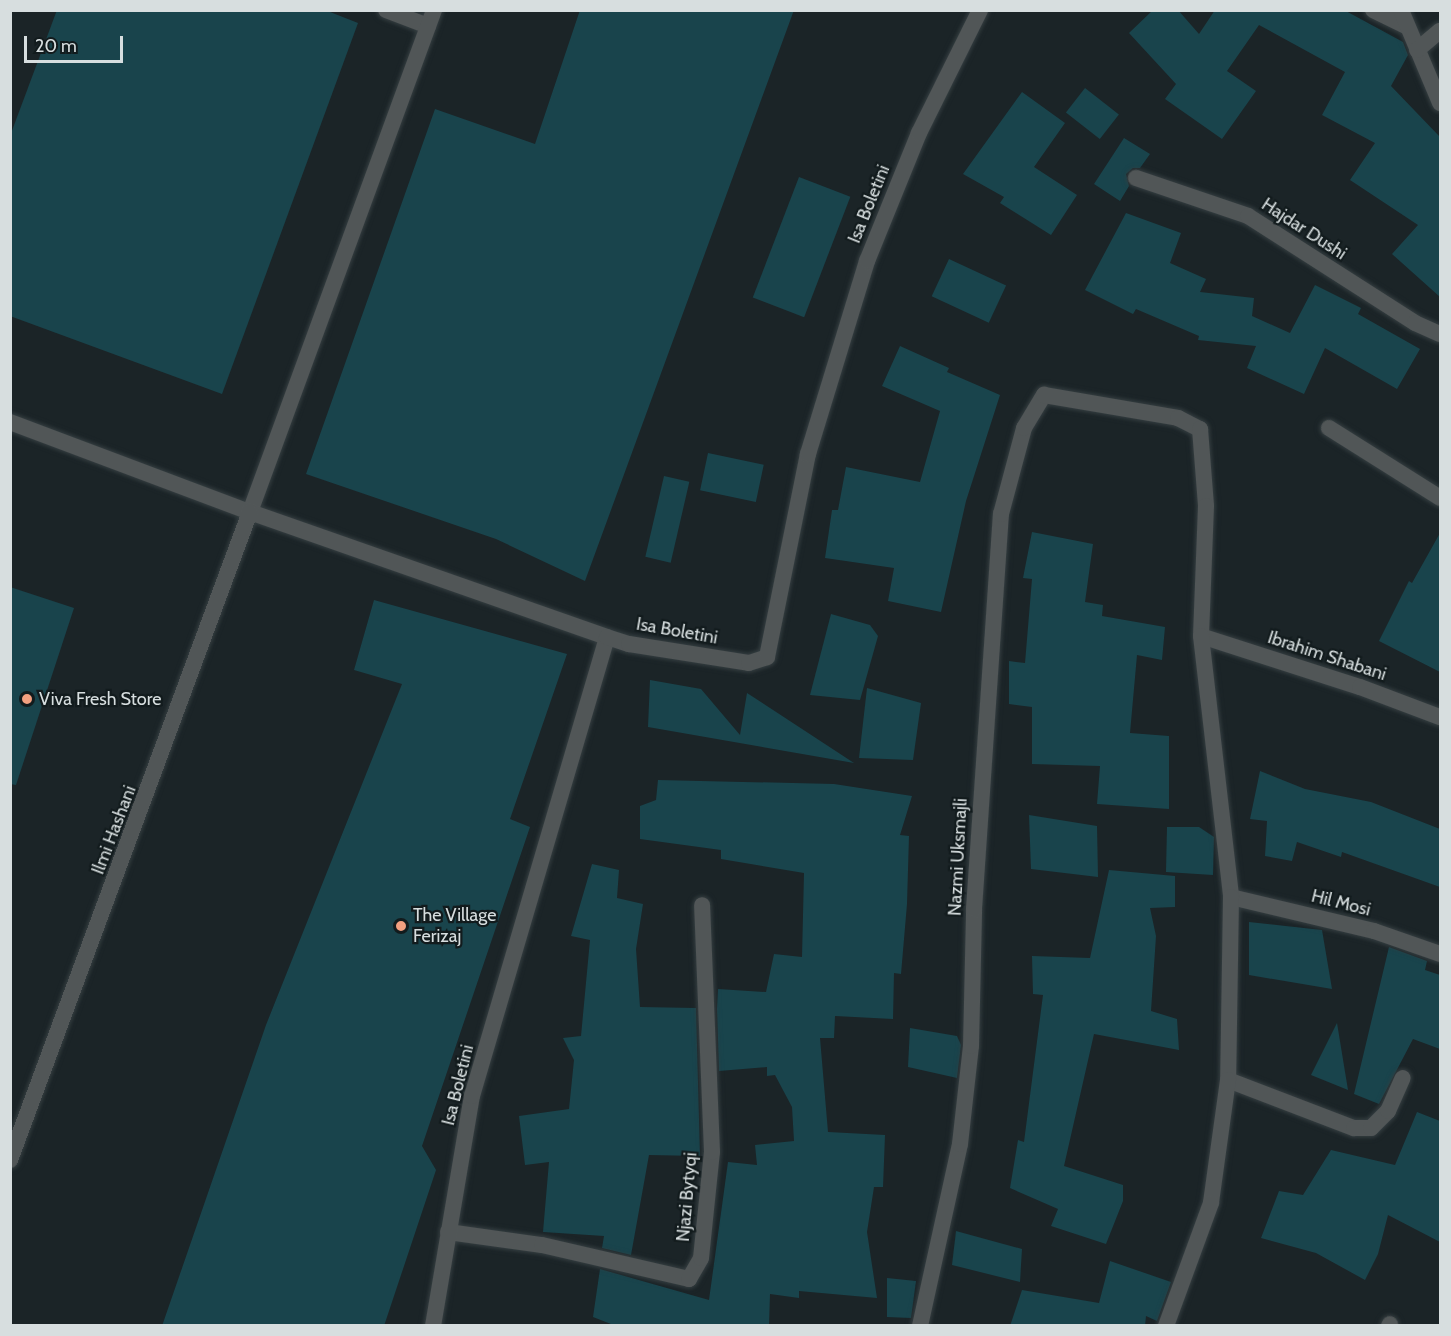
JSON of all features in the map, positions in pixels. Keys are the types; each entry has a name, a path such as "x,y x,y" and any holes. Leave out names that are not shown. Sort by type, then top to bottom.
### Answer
{"street":[{"path":"386,10 431,18"},
{"name":"Isa Boletini","path":"433,1326 472,1096 607,637 629,644 748,663 767,657 808,454 867,261 920,133 980,10"},
{"path":"1373,10 1404,18 1440,103"},
{"name":"Ilmi Hashani","path":"10,1160 431,18"},
{"path":"1417,50 1440,31"},
{"name":"Hajdar Dushi","path":"1136,178 1248,216 1415,323 1440,334"},
{"name":"Nazmi Uksmajli","path":"920,1326 960,1144 971,1046 974,909 1001,514 1024,428 1044,395 1178,418 1200,429 1206,506 1201,636"},
{"path":"10,422 250,512 607,637"},
{"path":"1329,428 1440,498"},
{"path":"1166,1326 1211,1203 1228,1080 1231,897 1201,636"},
{"name":"Ibrahim Shabani","path":"1201,636 1360,687 1440,717"},
{"name":"Hil Mosi","path":"1231,897 1374,931 1440,954"},
{"name":"Njazi Bytyqi","path":"448,1232 542,1245 689,1279 701,1258 712,1152 702,905"},
{"path":"1228,1080 1354,1128 1371,1128 1388,1111 1403,1078"}],"building":[{"path":"57,10 325,10 358,23 222,394 10,316 10,136"},
{"path":"580,10 794,10 585,581 496,539 306,474 435,109 535,144"},
{"path":"1153,10 1178,10 1199,34 1215,10 1344,10 1403,42 1408,55 1391,86 1440,137 1440,297 1392,254 1418,225 1350,180 1375,143 1322,115 1345,72 1259,25 1227,71 1256,91 1222,139 1165,99 1176,84 1129,33"},
{"path":"1085,88 1119,114 1100,139 1066,112"},
{"path":"1022,92 1065,123 1034,167 1077,195 1051,235 1000,203 1004,197 963,174"},
{"path":"1124,138 1150,154 1140,168 1133,168 1126,174 1129,186 1120,201 1094,184"},
{"path":"799,177 850,197 804,317 753,297"},
{"path":"1126,213 1181,233 1170,263 1206,279 1200,292 1254,298 1252,316 1290,333 1315,285 1361,308 1358,314 1420,349 1397,389 1325,348 1304,394 1247,368 1256,346 1198,340 1199,336 1136,309 1133,314 1085,290"},
{"path":"949,259 1006,286 989,323 932,296"},
{"path":"900,346 949,368 947,372 1000,395 966,501 941,612 888,601 894,568 825,558 832,510 838,510 846,467 920,482 940,411 882,386"},
{"path":"708,453 764,465 756,502 700,490"},
{"path":"664,476 689,482 671,563 645,557"},
{"path":"1032,532 1093,544 1085,602 1103,605 1102,616 1165,627 1162,660 1137,655 1130,733 1169,736 1169,809 1097,804 1100,766 1032,764 1032,707 1009,704 1009,661 1025,663 1032,579 1023,578"},
{"path":"1440,533 1440,672 1379,641 1409,581 1412,583"},
{"name":"Viva Fresh Store","path":"10,587 74,608 16,785 10,784"},
{"name":"The Village Ferizaj","path":"374,600 567,654 510,819 530,827 422,1146 436,1170 384,1326 162,1326 266,1025 402,684 354,670"},
{"path":"831,614 870,625 878,636 860,700 810,695"},
{"path":"650,680 701,689 740,735 747,693 854,763 648,727"},
{"path":"867,688 921,703 913,760 859,758"},
{"path":"1260,771 1305,789 1371,802 1440,829 1440,887 1342,852 1341,857 1297,842 1292,861 1265,856 1267,821 1250,819"},
{"path":"658,780 834,784 912,796 900,835 909,836 907,904 901,974 894,973 893,1019 835,1016 834,1038 820,1038 828,1132 885,1135 883,1187 874,1187 867,1232 877,1298 799,1291 799,1298 770,1294 769,1326 616,1326 593,1317 600,1269 709,1300 728,1162 757,1165 755,1145 794,1141 792,1107 775,1075 767,1076 767,1067 719,1071 717,1009 718,989 766,992 774,954 802,957 804,873 721,859 721,850 640,839 640,806 656,800"},
{"path":"1029,815 1097,826 1098,877 1031,869"},
{"path":"1167,827 1199,827 1214,837 1213,875 1166,872"},
{"path":"592,864 619,870 617,898 643,904 636,949 640,1007 696,1008 700,1156 649,1155 631,1255 602,1248 604,1236 543,1232 549,1162 525,1165 519,1116 569,1109 574,1060 563,1038 581,1036 590,940 571,936"},
{"path":"1109,870 1175,876 1175,907 1150,908 1156,936 1151,1011 1177,1019 1179,1050 1094,1034 1064,1166 1123,1185 1123,1201 1106,1244 1051,1226 1058,1209 1010,1188 1018,1140 1024,1142 1043,995 1033,994 1032,956 1090,958"},
{"path":"1249,922 1322,930 1332,989 1249,975"},
{"path":"1389,947 1427,961 1425,970 1440,975 1440,1049 1413,1039 1379,1104 1354,1094"},
{"path":"1337,1023 1348,1090 1311,1075"},
{"path":"910,1028 957,1036 961,1045 957,1078 908,1067"},
{"path":"1417,1112 1440,1121 1440,1242 1388,1215 1378,1254 1365,1280 1316,1253 1261,1238 1279,1191 1303,1195 1331,1150 1395,1165"},
{"path":"956,1231 1022,1249 1020,1282 952,1265"},
{"path":"1110,1261 1171,1282 1157,1321 1146,1316 1145,1326 1010,1326 1022,1290 1099,1303"},
{"path":"887,1278 916,1281 911,1318 887,1317"}],"place":[{"name":"Viva Fresh Store","path":"27,699"},
{"name":"The Village Ferizaj","path":"401,926"}]}
